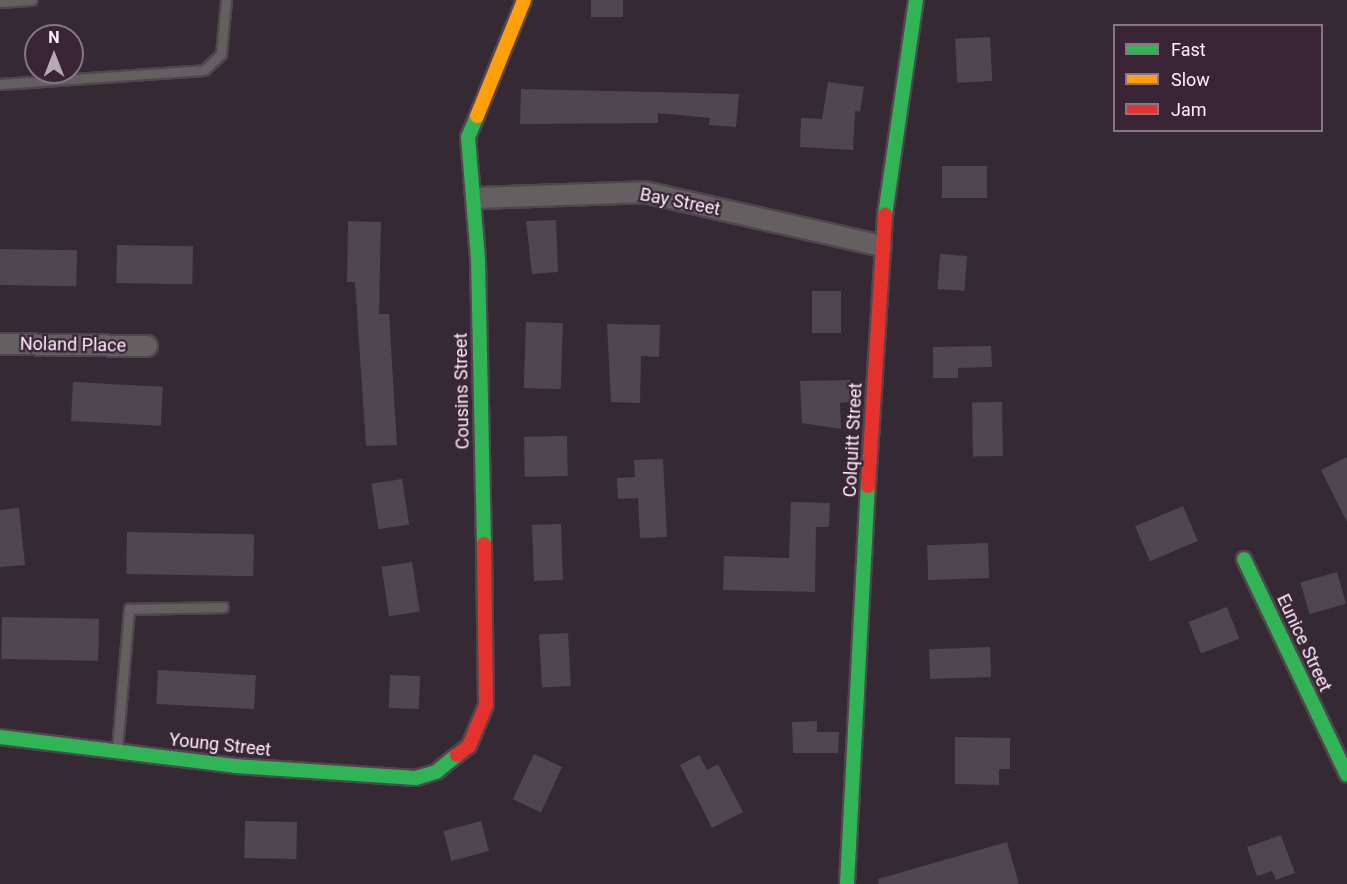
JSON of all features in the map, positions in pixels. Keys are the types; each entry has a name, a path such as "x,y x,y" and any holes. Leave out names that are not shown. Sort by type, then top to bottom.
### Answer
{"street":[{"name":"Cousins Street","path":"436,772 469,746 486,705 476,198 468,137 524,0"},
{"name":"Colquitt Street","path":"847,884 881,246 916,0"},
{"name":"Bay Street","path":"476,198 644,192 881,246"},
{"name":"Noland Place","path":"0,344 147,346"},
{"name":"Eunice Street","path":"1244,559 1347,775"},
{"name":"Young Street","path":"0,737 116,752 416,778 436,772"}],"lane":[{"path":"0,2 32,0"},
{"path":"0,84 204,70 221,54 226,0"},
{"path":"116,752 129,609 223,607"}],"building":[{"path":"591,0 623,0 623,17 591,17"},
{"path":"990,37 992,81 957,83 955,39"},
{"path":"828,82 864,87 860,112 855,111 853,150 800,147 801,118 822,119"},
{"path":"521,89 739,94 736,127 709,125 710,118 658,113 658,123 520,124"},
{"path":"942,166 987,166 987,198 942,198"},
{"path":"556,220 558,272 532,274 526,221"},
{"path":"348,221 381,222 379,314 389,314 397,445 366,446 355,282 347,282"},
{"path":"117,245 193,246 192,284 116,283"},
{"path":"0,249 77,250 76,286 0,285"},
{"path":"940,254 967,256 964,291 938,289"},
{"path":"812,291 841,291 841,333 812,333"},
{"path":"526,322 563,323 561,389 524,388"},
{"path":"607,324 660,325 659,357 641,356 640,403 611,402"},
{"path":"991,346 992,367 958,368 958,378 933,378 933,347"},
{"path":"850,380 851,402 840,403 841,429 802,423 800,381"},
{"path":"73,382 163,387 161,426 71,421"},
{"path":"1002,402 1003,456 973,457 972,403"},
{"path":"567,436 568,476 525,477 524,437"},
{"path":"1347,457 1347,522 1321,470"},
{"path":"663,459 667,537 640,538 638,498 618,499 617,478 635,477 634,460"},
{"path":"402,479 409,524 379,529 371,484"},
{"path":"791,502 830,503 829,527 816,527 815,592 723,590 724,556 789,558"},
{"path":"1183,506 1198,541 1150,561 1135,526"},
{"path":"19,508 25,565 0,567 0,510"},
{"path":"561,524 563,580 534,581 532,525"},
{"path":"127,532 254,534 253,576 126,574"},
{"path":"988,543 989,578 928,580 927,545"},
{"path":"412,562 420,611 389,616 381,567"},
{"path":"1337,572 1346,604 1310,614 1300,582"},
{"path":"1227,607 1239,639 1201,653 1189,622"},
{"path":"2,617 99,619 98,661 1,659"},
{"path":"568,633 571,686 542,687 539,635"},
{"path":"990,647 991,677 930,679 929,649"},
{"path":"158,670 256,675 254,709 156,704"},
{"path":"390,675 420,676 419,709 389,708"},
{"path":"817,721 817,732 839,732 838,753 793,753 792,722"},
{"path":"955,737 1010,738 1010,769 999,769 999,785 955,784"},
{"path":"534,754 562,767 541,812 513,799"},
{"path":"699,755 707,770 718,764 743,812 712,828 680,765"},
{"path":"245,821 297,822 296,859 244,858"},
{"path":"481,821 489,851 451,861 443,831"},
{"path":"1281,835 1295,873 1276,880 1272,871 1257,876 1247,847"},
{"path":"1007,842 1019,884 879,884 878,879"}],"traffic: fast":[{"path":"885,215 916,0"},
{"path":"477,116 468,137 478,259 484,544"},
{"path":"847,884 868,486"},
{"path":"1244,559 1347,775"},
{"path":"0,737 235,766 416,778 436,772 457,755"}],"traffic: slow":[{"path":"477,116 524,0"}],"traffic: jam":[{"path":"868,486 885,215"},
{"path":"457,755 469,746 486,705 484,544"}]}
